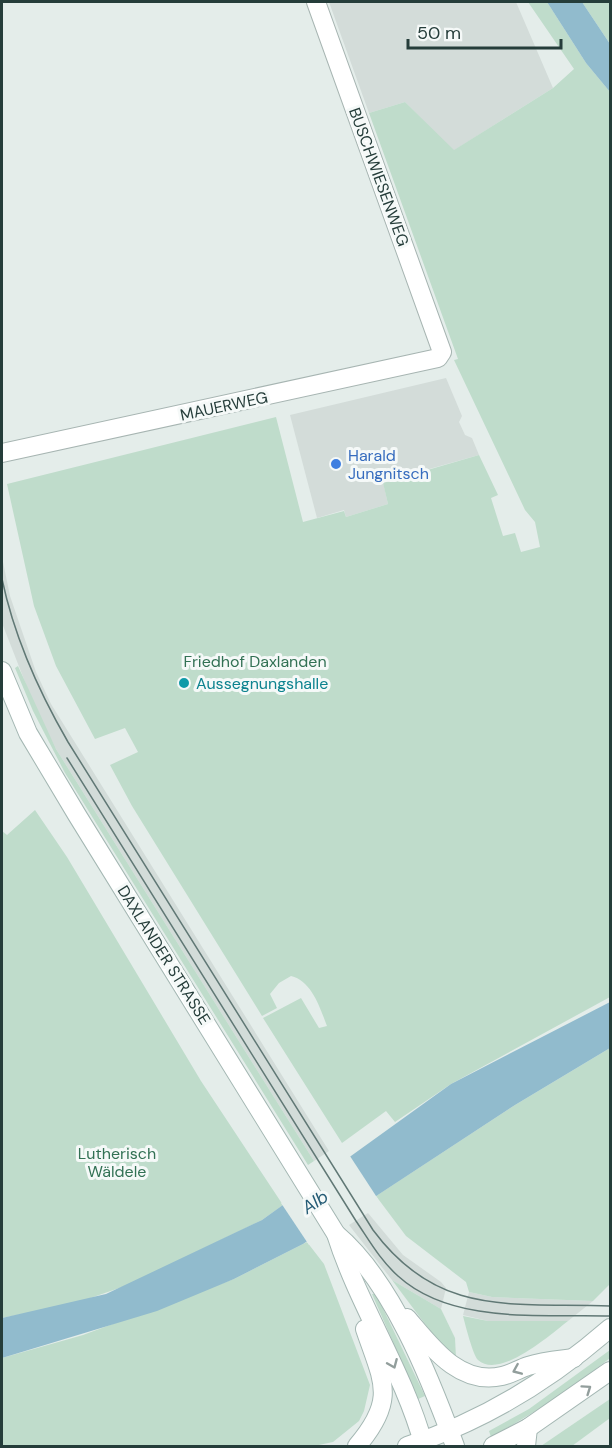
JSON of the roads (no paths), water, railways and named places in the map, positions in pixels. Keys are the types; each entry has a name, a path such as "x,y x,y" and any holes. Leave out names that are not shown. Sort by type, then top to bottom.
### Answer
{"street":[{"name":"BUSCHWIESENWEG","path":"315,2 442,352"},
{"name":"MAUERWEG","path":"2,453 431,362 442,352"},
{"name":"DAXLANDER STRASSE","path":"2,671 28,733 336,1234 356,1289 396,1371 418,1445"},
{"name":"DAXLANDER STRASSE","path":"336,1234 355,1250 377,1281 412,1343 453,1439"},
{"path":"377,1281 440,1356 472,1376 500,1377 543,1362 574,1358"},
{"path":"356,1289 384,1393 379,1416 357,1446"},
{"path":"418,1445 453,1439 574,1358 610,1328"},
{"path":"494,1446 527,1437 610,1371"}],"water":[{"path":"547,2 582,2 610,44 610,92 586,63"},
{"name":"Alb","path":"610,1002 610,1048 515,1105 303,1244 234,1279 157,1311 2,1358 2,1318 106,1294 262,1220 451,1084"}],"tram line":[{"path":"2,579 13,621 29,663 68,742 373,1230 398,1259 424,1279 451,1292 480,1300 510,1304 610,1306"},
{"path":"67,758 356,1221 375,1250 392,1270 420,1292 444,1303 471,1310 499,1314 610,1316"}],"place":[{"name":"Harald Jungnitsch","path":"336,464"},
{"name":"Aussegnungshalle","path":"184,683"}],"park label":[{"name":"Friedhof Daxlanden","path":"255,661"},
{"name":"Lutherisch Wäldele","path":"117,1162"}]}
